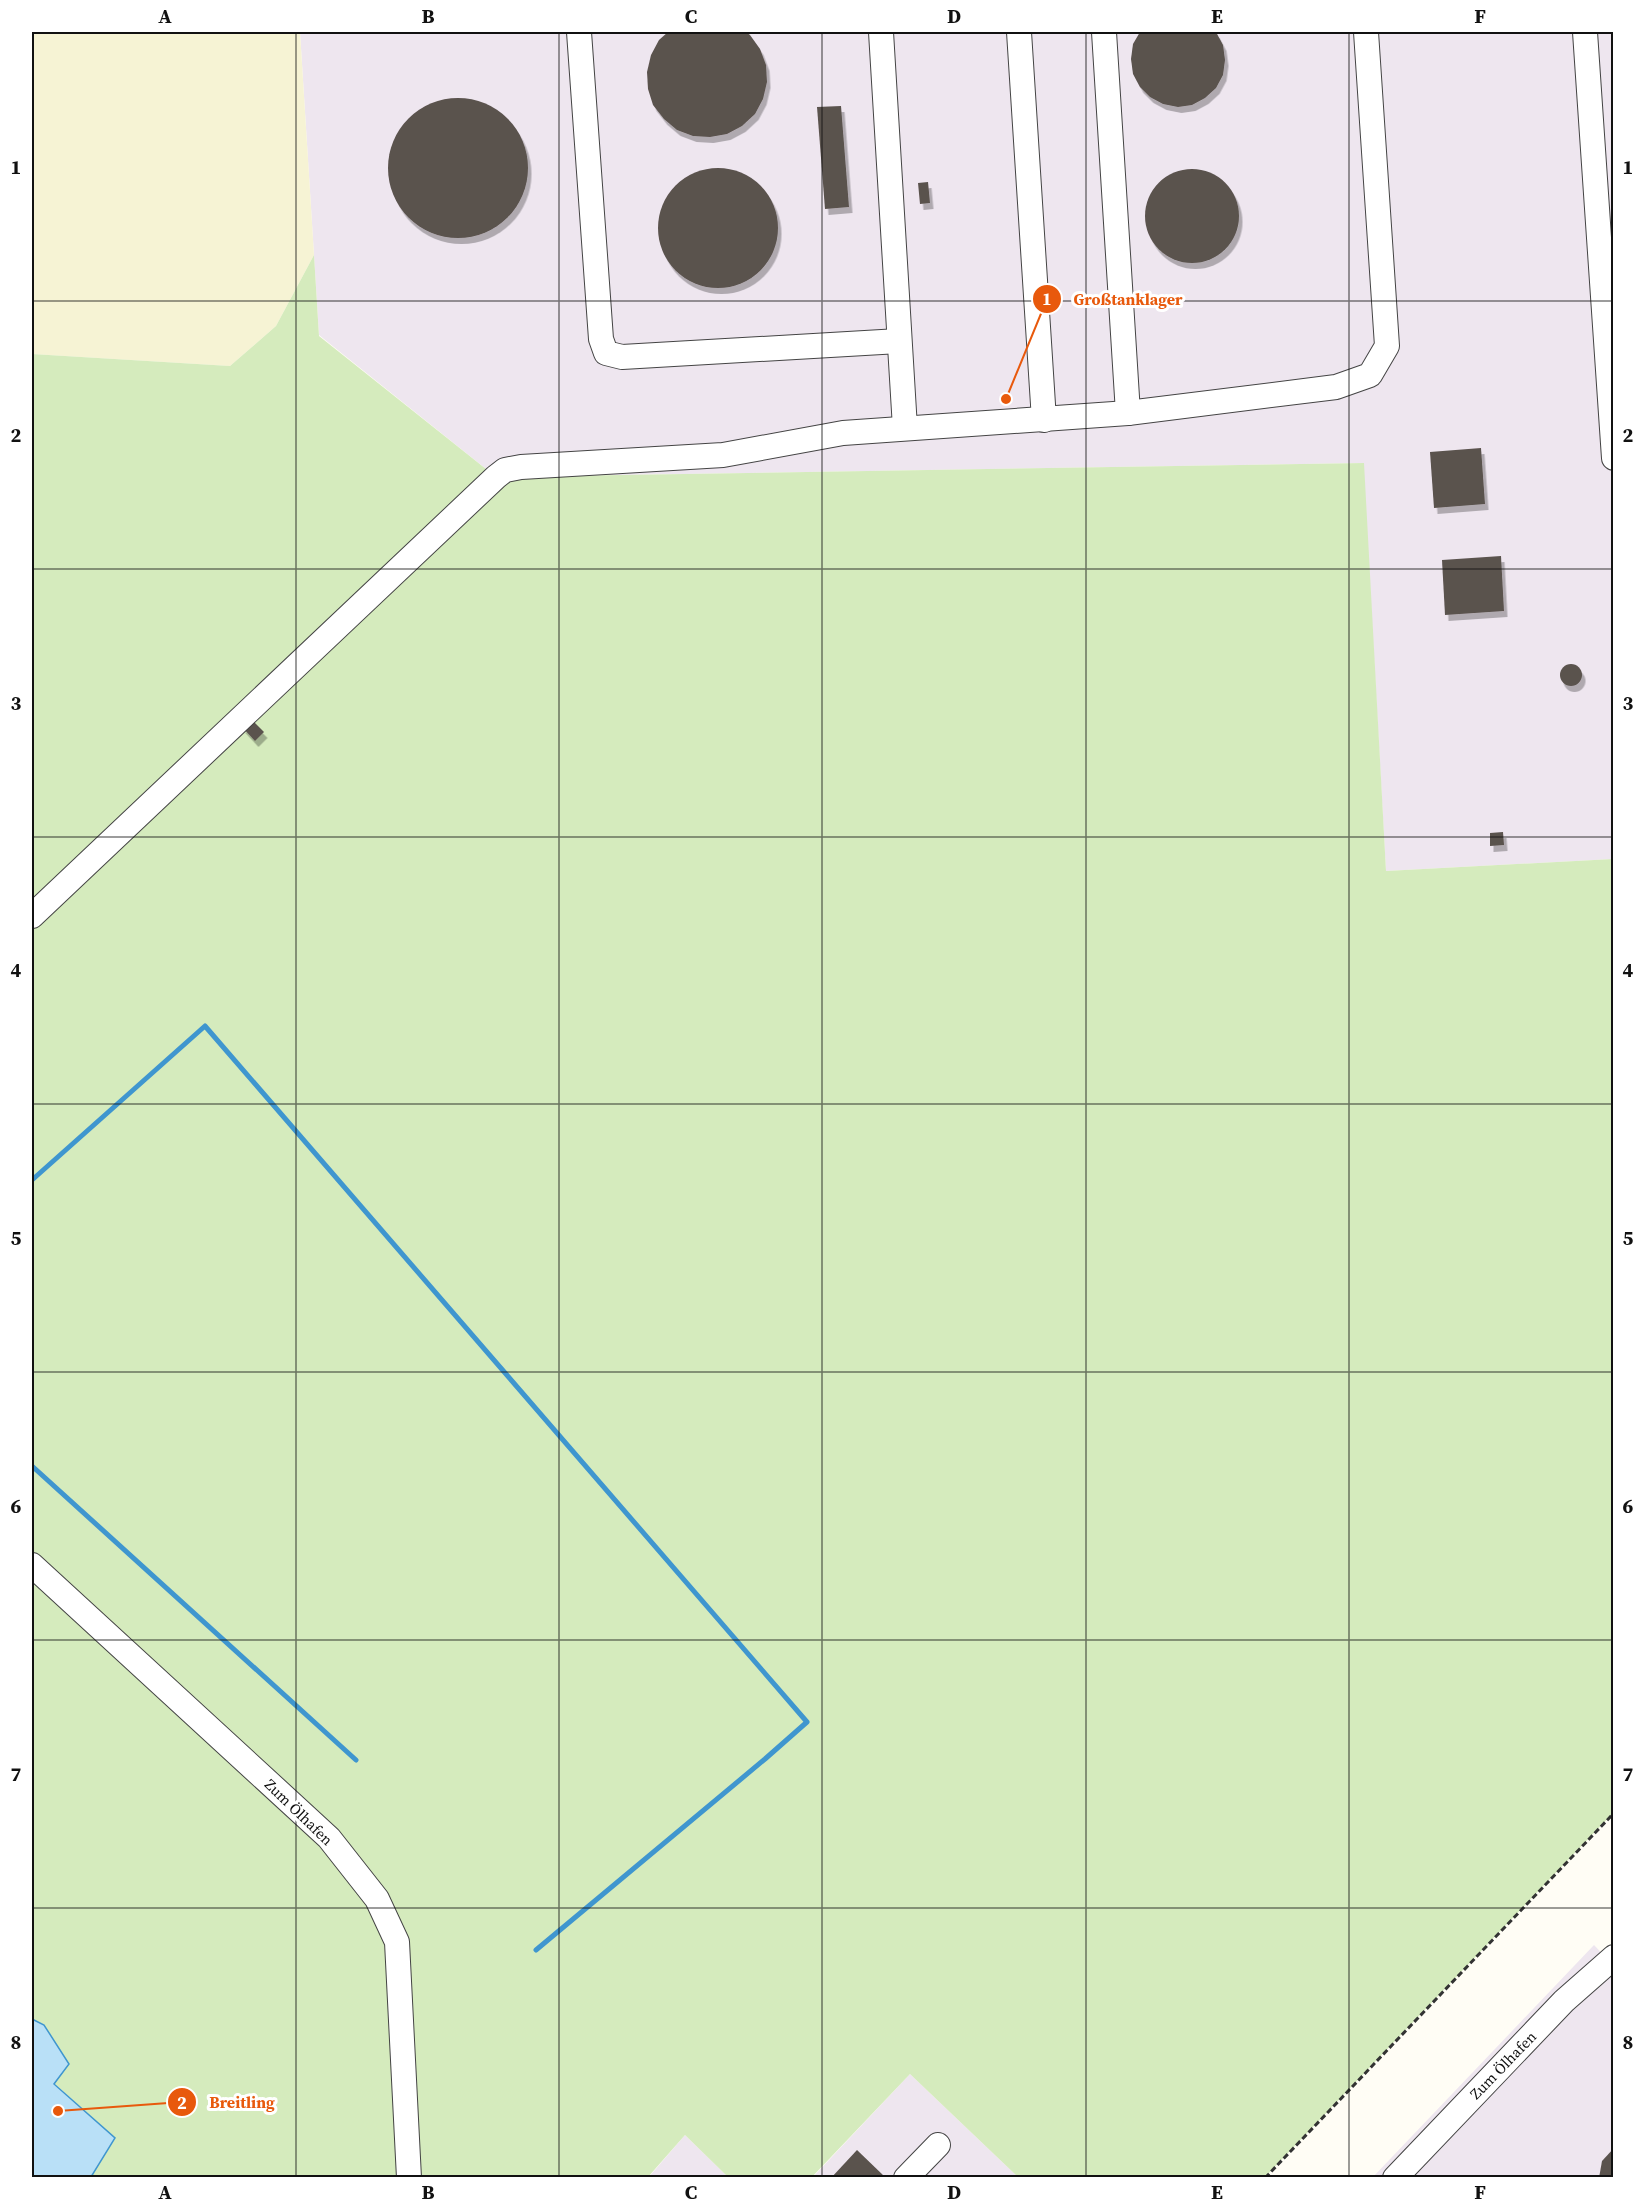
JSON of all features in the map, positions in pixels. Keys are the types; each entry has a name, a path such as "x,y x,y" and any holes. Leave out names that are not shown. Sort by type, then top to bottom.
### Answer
{"lane":[{"path":"579,32 601,339 606,353 622,357 900,341"},
{"path":"881,32 905,428"},
{"path":"1018,32 1044,420"},
{"path":"1104,32 1128,413"},
{"path":"32,916 412,555 505,470 521,467 723,455 843,433 1128,413 1336,387 1370,375 1387,346 1366,32"},
{"path":"1585,32 1611,370 1614,458"},
{"name":"Zum Ölhafen","path":"32,1565 329,1838 377,1899 397,1942 409,2178"},
{"name":"Zum Ölhafen","path":"1395,2178 1564,2001 1611,1963"},
{"path":"906,2178 938,2145"}],"path":[{"path":"1265,2178 1614,1813"}],"shaded area":[{"path":"32,32 300,32 314,255 276,326 230,366 32,354"},
{"path":"300,32 1613,32 1613,859 1386,871 1363,463 496,477 319,335"},
{"path":"1594,1945 1613,1965 1613,2177 1372,2178"},
{"path":"910,2074 1018,2177 812,2178"},
{"path":"685,2135 728,2177 648,2178"}],"green space":[{"path":"314,255 319,336 496,477 1364,463 1386,871 1613,859 1613,1813 1265,2177 1018,2177 910,2074 812,2177 728,2177 685,2135 648,2177 91,2177 115,2138 54,2083 44,2025 32,2019 32,354 230,366 276,326"}],"water":[{"path":"32,2019 44,2025 69,2064 54,2084 115,2138 91,2177 32,2177"}],"building":[{"path":"668,32 746,32 750,35 760,49 766,65 767,82 763,99 755,114 742,126 727,134 710,137 693,136 677,130 664,119 653,105 648,89 647,72 651,55 659,40"},
{"path":"1140,32 1216,32 1223,45 1225,60 1223,75 1216,88 1205,98 1192,105 1178,107 1163,104 1150,97 1140,87 1133,74 1131,59 1133,44"},
{"path":"458,98 485,103 508,118 523,141 528,168 523,195 508,218 485,233 458,238 431,233 408,218 393,195 388,168 393,141 408,118 431,103"},
{"path":"841,106 849,207 825,209 817,107"},
{"path":"718,168 741,173 760,186 773,205 778,228 773,251 760,270 741,283 718,288 695,283 676,270 663,251 658,228 663,205 676,186 695,173"},
{"path":"1192,169 1210,173 1225,183 1235,198 1239,216 1235,234 1225,249 1210,259 1192,263 1174,259 1159,249 1149,234 1145,216 1149,198 1159,183 1174,173"},
{"path":"928,182 930,203 920,204 918,183"},
{"path":"1481,448 1485,504 1434,508 1430,452"},
{"path":"1501,556 1504,611 1445,615 1442,560"},
{"path":"1567,664 1575,664 1582,671 1582,679 1575,686 1567,686 1560,679 1560,671"},
{"path":"251,719 264,732 255,741 242,727"},
{"path":"1503,832 1504,845 1490,846 1490,833"},
{"path":"1614,2148 1614,2178 1599,2178 1602,2161"},
{"path":"857,2150 884,2176 831,2178"}],"waterway":[{"path":"32,1180 205,1026 807,1722 536,1950"},
{"path":"32,1466 356,1760"}],"place":[{"name":"Großtanklager","path":"1006,399"},
{"name":"Breitling","path":"58,2111"}]}
